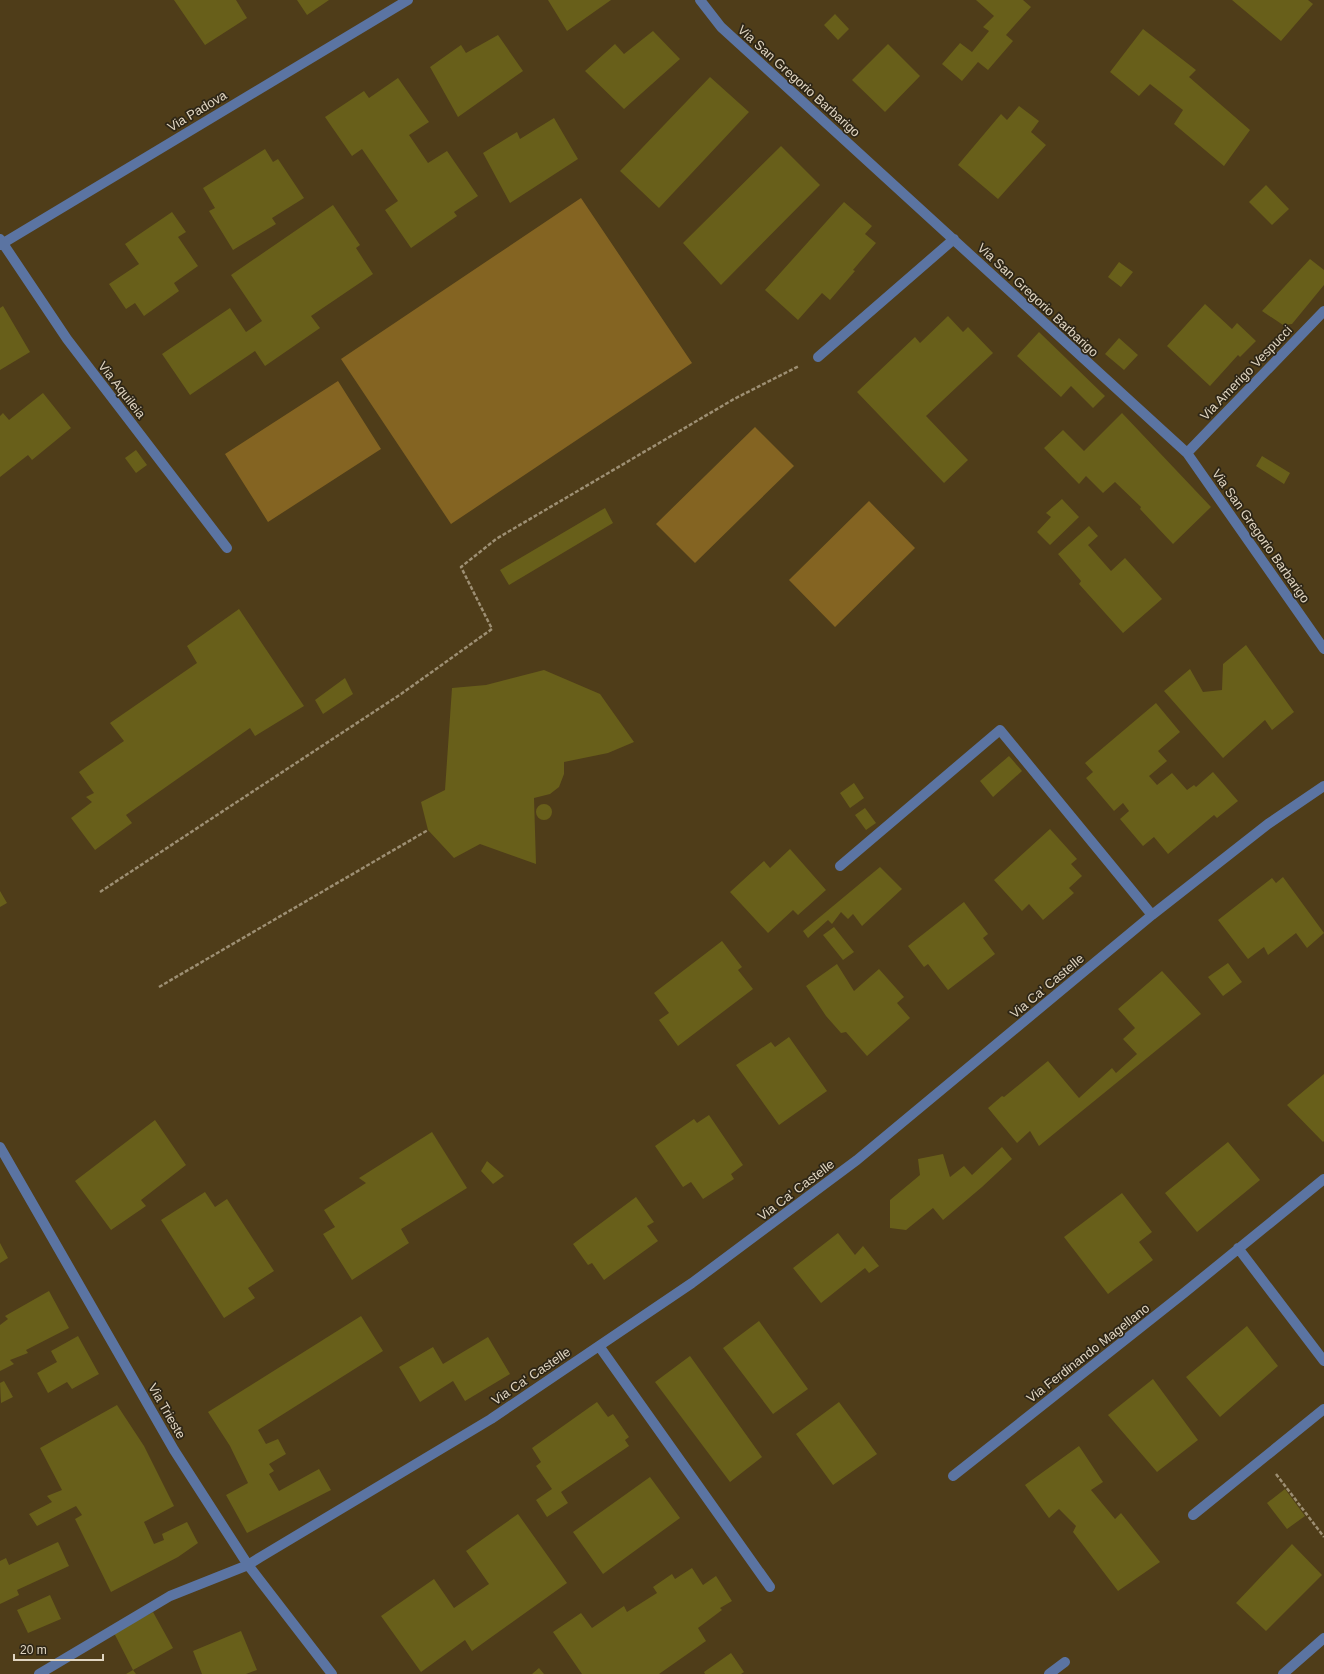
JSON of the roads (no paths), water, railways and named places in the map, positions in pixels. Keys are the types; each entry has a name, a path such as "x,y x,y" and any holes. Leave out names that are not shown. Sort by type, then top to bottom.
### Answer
{"street":[{"name":"Via Padova","path":"1,242 408,0"},
{"name":"Via San Gregorio Barbarigo","path":"700,0 720,27 1187,453 1324,649"},
{"path":"818,357 954,239"},
{"name":"Via Aquileia","path":"1,242 67,339 227,548"},
{"name":"Via Amerigo Vespucci","path":"1187,453 1324,311"},
{"path":"840,866 1000,730 1152,915"},
{"name":"Via Ca' Castelle","path":"39,1674 170,1596 248,1564 491,1419 692,1283 857,1160 1152,915 1268,824 1324,786"},
{"name":"Via Trieste","path":"0,1148 174,1450 248,1564 332,1674"},
{"name":"Via Ferdinando Magellano","path":"953,1476 1184,1293 1324,1179"},
{"path":"1238,1248 1324,1362"},
{"path":"599,1346 770,1587"},
{"path":"1193,1515 1324,1409"},
{"path":"1283,1674 1324,1638"},
{"path":"1049,1674 1065,1662"}]}
